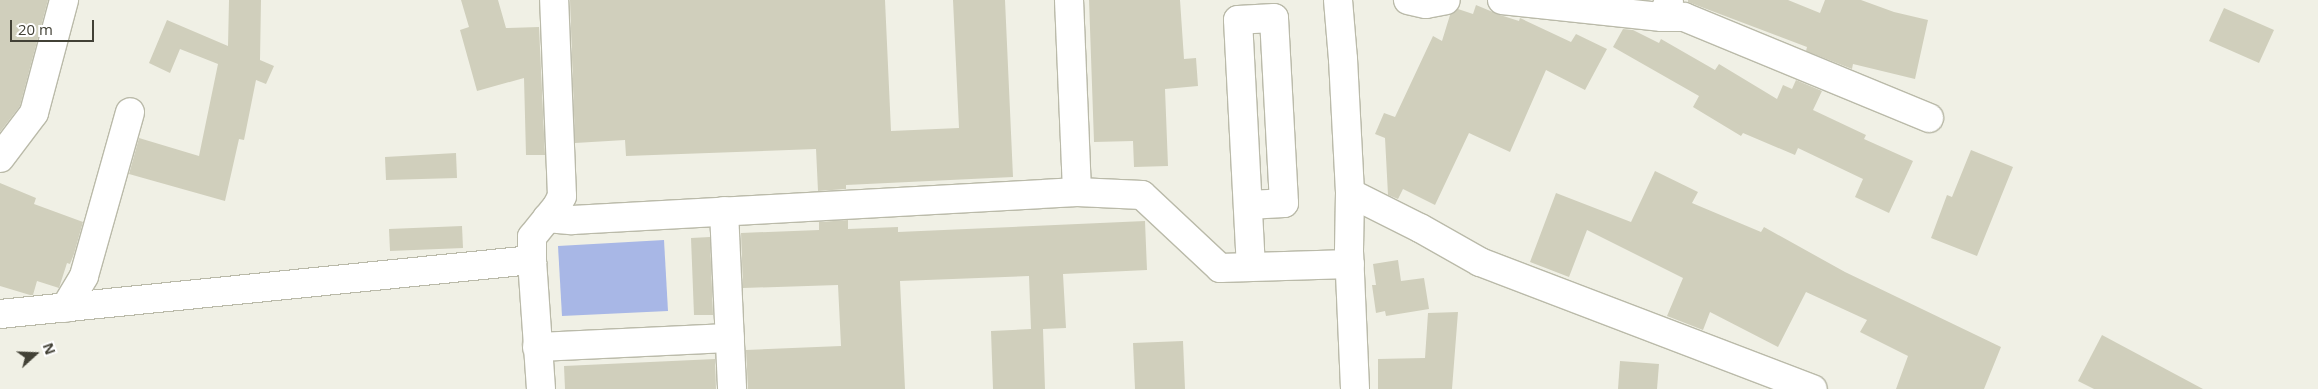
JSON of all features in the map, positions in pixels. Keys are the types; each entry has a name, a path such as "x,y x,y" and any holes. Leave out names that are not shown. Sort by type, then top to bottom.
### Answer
{"street":[{"path":"0,158 34,113 64,0"},
{"path":"541,389 537,347 532,237 557,206 562,196 554,0"},
{"path":"1069,0 1077,192"},
{"path":"1338,0 1350,193 1350,264 1355,389"},
{"path":"1408,0 1426,4 1446,0"},
{"path":"1502,0 1666,8 1930,118"},
{"path":"1248,205 1284,204 1274,18 1238,20 1251,267"},
{"path":"65,308 84,276 130,112"},
{"path":"547,218 572,220 1077,192 1142,195 1220,268 1350,264"},
{"path":"1350,193 1420,228 1480,262 1813,389"},
{"path":"724,212 732,389"},
{"path":"0,314 532,260"},
{"path":"537,347 730,338"}],"water":[{"path":"664,240 668,311 562,316 558,246"}],"building":[{"path":"0,0 48,0 20,106 0,132"},
{"path":"229,0 261,0 260,60 274,66 266,84 256,80 244,140 239,139 225,201 129,174 139,138 199,156 218,64 180,49 170,73 149,63 167,20 228,46"},
{"path":"461,0 498,0 506,28 539,27 545,155 526,155 524,78 477,91 460,30 469,27"},
{"path":"570,0 885,0 891,131 959,128 953,0 1005,0 1013,177 846,185 846,189 818,191 816,149 626,156 625,140 575,143"},
{"path":"1089,0 1180,0 1184,59 1196,58 1198,86 1165,89 1168,166 1134,167 1133,141 1094,142"},
{"path":"1688,0 1788,0 1820,13 1825,0 1861,0 1894,12 1928,20 1915,79 1853,64 1852,69 1806,51 1807,47 1688,2"},
{"path":"1476,5 1519,21 1520,18 1571,42 1576,34 1607,49 1585,90 1546,70 1510,152 1469,133 1435,205 1403,189 1398,199 1388,195 1385,138 1375,134 1384,113 1395,117 1433,36 1442,41 1450,15 1458,9 1473,14"},
{"path":"2224,8 2274,30 2259,63 2209,41"},
{"path":"1623,29 1633,30 1659,43 1661,39 1715,70 1719,64 1777,99 1783,85 1792,89 1796,80 1822,91 1813,110 1866,135 1864,139 1913,161 1889,213 1855,197 1863,179 1798,148 1795,155 1743,133 1741,136 1693,107 1699,96 1613,47"},
{"path":"1971,150 2013,167 1977,256 1931,238 1947,195 1952,197"},
{"path":"456,153 457,178 386,180 385,157"},
{"path":"1655,171 1698,192 1692,203 1761,232 1764,227 1845,272 2001,347 1984,389 1896,389 1908,356 1860,332 1867,320 1806,292 1778,347 1710,312 1703,330 1667,316 1683,278 1587,230 1569,277 1530,262 1556,193 1631,222"},
{"path":"0,183 36,198 34,204 83,222 74,254 70,264 67,263 59,288 37,281 33,295 30,295 0,286"},
{"path":"848,220 848,229 898,227 898,232 1145,221 1147,270 1063,274 1066,328 1043,329 1045,389 993,389 991,331 1031,329 1029,276 900,281 905,389 748,389 746,350 841,346 838,285 743,288 741,233 819,230 819,222"},
{"path":"462,226 463,248 390,251 389,229"},
{"path":"710,237 713,315 694,315 691,238"},
{"path":"1398,260 1401,281 1424,278 1429,309 1386,316 1385,311 1376,313 1372,285 1376,285 1373,264"},
{"path":"1458,312 1452,389 1378,389 1378,359 1425,358 1428,313"},
{"path":"2102,335 2203,389 2094,389 2078,381"},
{"path":"1183,341 1185,389 1135,389 1133,343"},
{"path":"715,359 716,389 565,389 564,366"},
{"path":"1620,361 1659,364 1657,389 1618,389"}]}
